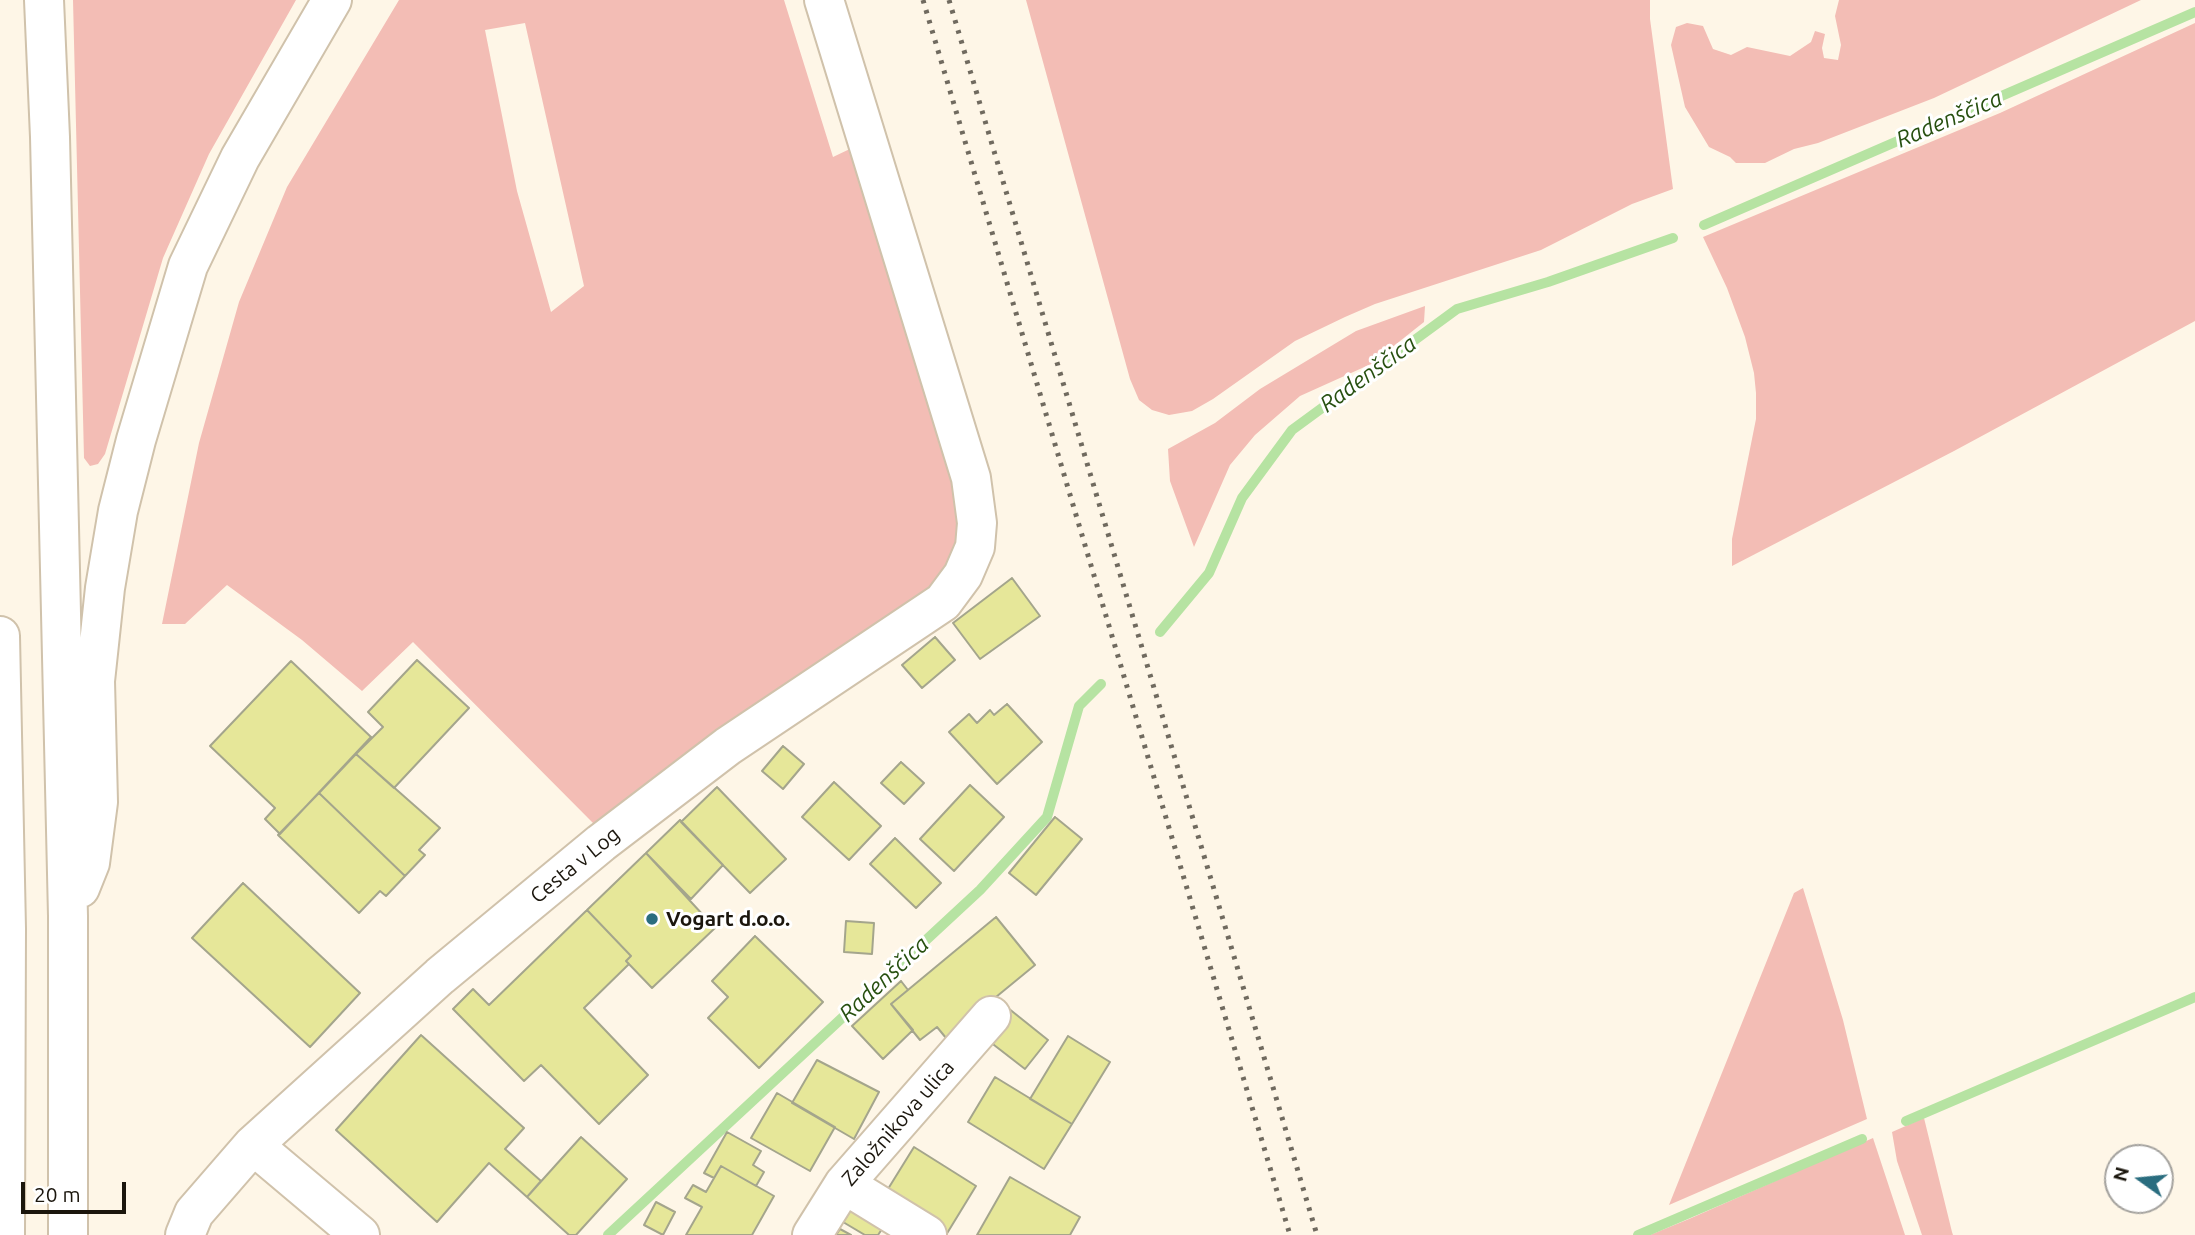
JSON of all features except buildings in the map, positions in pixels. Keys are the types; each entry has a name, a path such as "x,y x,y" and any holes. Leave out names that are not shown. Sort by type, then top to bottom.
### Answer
{"main road":[{"path":"44,0 50,137 68,916 68,1235"},
{"path":"68,916 90,863 98,802 95,681 105,588 118,511 136,440 188,266 240,158 332,0"},
{"name":"Cesta v Log","path":"185,1235 194,1213 253,1145 440,976 601,843 727,747 943,602 963,575 975,547 978,523 971,478 824,0"},
{"path":"0,636 6,929 5,1235"},
{"name":"Založnikova ulica","path":"812,1235 844,1184 991,1016"},
{"path":"253,1145 360,1235"},
{"path":"844,1184 927,1235"}],"shaded area":[{"path":"73,0 296,0 209,154 163,258 105,454 98,464 90,466 84,458"},
{"path":"399,0 784,0 833,157 854,147 946,436 961,528 948,574 926,604 604,828 593,823 413,642 362,691 302,640 227,585 185,624 162,624 199,443 239,302 287,187","holes":["525,23 584,286 551,312 517,191 485,30"]},
{"path":"1026,0 1650,0 1650,19 1673,189 1632,204 1541,250 1375,304 1345,317 1295,341 1192,411 1169,415 1152,410 1139,400 1130,379"},
{"path":"1839,0 2141,0 1934,98 1818,143 1794,149 1765,163 1736,163 1730,157 1709,147 1685,107 1671,45 1676,27 1687,23 1703,26 1713,49 1731,55 1747,47 1790,56 1811,42 1815,31 1825,34 1822,48 1824,58 1838,60 1841,45 1835,16"},
{"path":"2195,23 2195,321 1954,451 1732,566 1732,539 1756,419 1756,393 1745,337 1727,288 1703,237 2000,113"},
{"path":"1425,306 1424,322 1371,364 1300,396 1255,435 1230,465 1194,547 1170,481 1168,449 1215,423 1260,389 1356,331"},
{"path":"1803,888 1843,1020 1867,1119 1669,1205 1794,893"},
{"path":"1924,1118 1953,1235 1922,1235 1897,1161 1892,1132"},
{"path":"1873,1138 1905,1235 1650,1235 1689,1219"}],"waterway":[{"name":"Radenščica","path":"1704,225 2195,12"},
{"name":"Radenščica","path":"1160,632 1209,573 1242,498 1292,430 1457,309 1548,282 1673,238"},
{"name":"Radenščica","path":"608,1235 980,890 1047,817 1079,706 1101,684"},
{"path":"1906,1121 2195,997"},
{"path":"1638,1235 1862,1139"}],"railway":[{"path":"923,0 1290,1235"},
{"path":"949,0 1317,1235"}],"place":[{"name":"Vogart d.o.o.","path":"652,919"}]}
